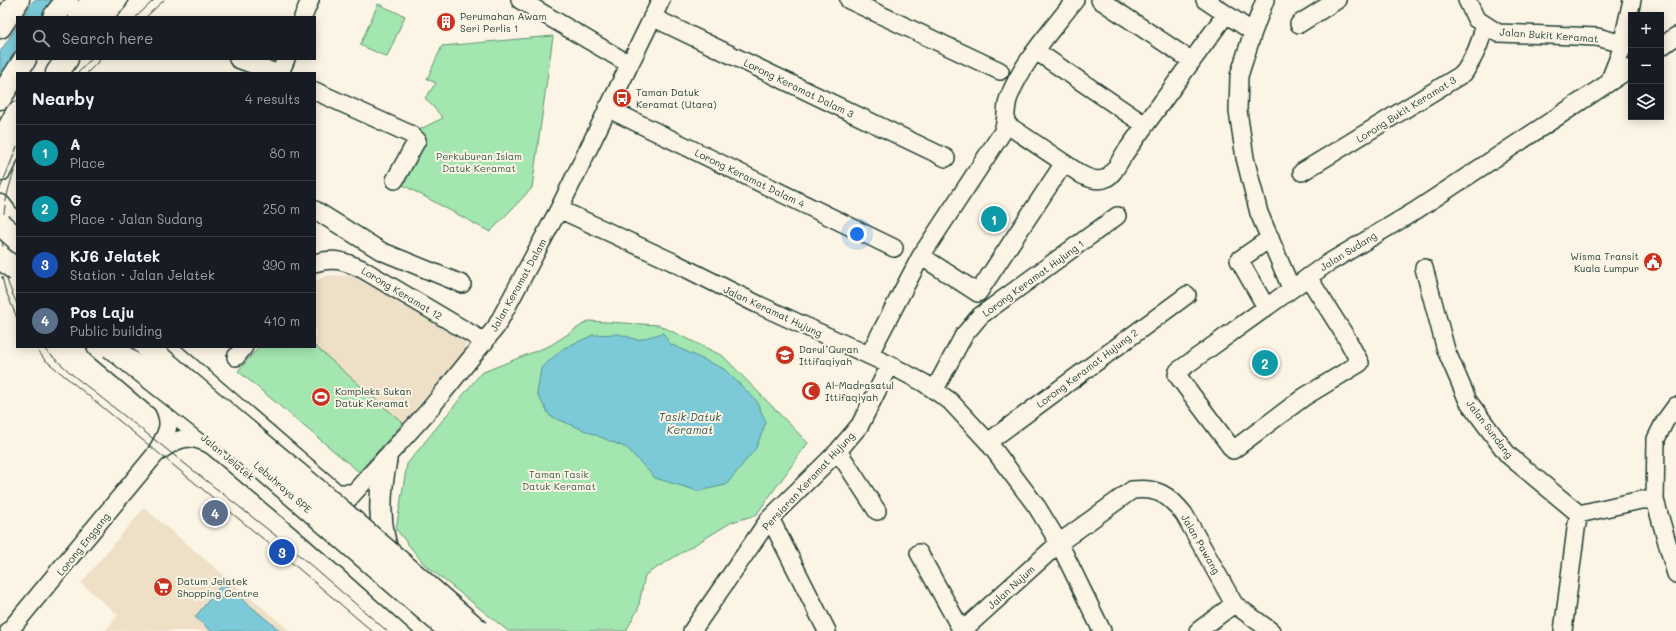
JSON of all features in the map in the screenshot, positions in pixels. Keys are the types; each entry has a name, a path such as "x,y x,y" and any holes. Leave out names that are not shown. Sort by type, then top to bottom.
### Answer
{"highway":[{"path":"0,27 18,0"},
{"path":"55,16 67,0"},
{"path":"81,16 93,0"},
{"path":"101,16 116,0"},
{"path":"17,72 24,60"},
{"path":"42,72 49,60"},
{"path":"58,72 66,60"},
{"path":"66,72 72,60"},
{"path":"0,98 16,73"},
{"path":"0,144 16,115"},
{"path":"0,170 16,139"},
{"path":"0,206 16,227"},
{"path":"0,223 16,238"},
{"path":"0,258 16,270"},
{"path":"0,262 16,274"},
{"name":"Lebuhraya SPE","path":"112,348 227,438 450,631"},
{"name":"Lebuhraya SPE","path":"147,348 239,423 479,631"},
{"path":"152,348 239,423"}],"main road":[{"path":"0,223 16,234"},
{"path":"0,258 16,274"},
{"name":"Jalan Jelatek","path":"99,348 318,533 409,622 428,631"},
{"path":"116,348 123,369"},
{"path":"147,348 336,513 392,565 472,631"},
{"path":"386,460 380,494 379,512 381,530 392,565"},
{"path":"432,598 440,617 436,631"}],"street":[{"path":"303,16 310,0"},
{"path":"520,0 629,64"},
{"name":"Jalan Keramat Dalam","path":"318,533 386,460 429,410 484,342 504,314 559,209 661,0"},
{"path":"849,0 1000,71"},
{"path":"869,355 921,256 1006,124 1008,98 1017,81 1036,51 1074,0"},
{"path":"1100,0 1192,61"},
{"path":"1205,0 1253,32"},
{"path":"1265,0 1239,76 1238,112 1244,158 1259,213 1291,288"},
{"path":"1299,24 1338,0"},
{"name":"Jalan Bukit Keramat","path":"1467,0 1476,19 1498,33 1597,37 1626,45"},
{"path":"1609,83 1626,45 1632,0"},
{"path":"1006,124 1064,163 1094,181 1103,180 1111,175 1144,125 1226,14"},
{"name":"Lorong Keramat Dalam 3","path":"652,17 946,158"},
{"name":"Lorong Bukit Keramat 3","path":"1302,172 1464,73 1474,58 1481,41 1484,25"},
{"path":"1664,45 1676,36"},
{"path":"1036,51 1144,125"},
{"path":"241,60 273,72"},
{"path":"280,72 286,60"},
{"name":"Jalan Sudang","path":"1308,277 1346,337 1360,363 1304,397 1237,449 1232,450 1177,374 1183,367 1291,288 1308,277 1414,210 1628,70"},
{"path":"316,91 410,134 417,140 395,180"},
{"name":"Lorong Keramat Dalam 4","path":"607,108 894,248"},
{"path":"921,256 978,293 1064,163"},
{"name":"Jalan Keramat Hujung","path":"559,209 673,262 759,305 890,365 935,390 959,410 988,442 1037,507 1059,543 1102,631"},
{"path":"316,211 381,251 462,284"},
{"name":"Lorong Keramat Hujung 1","path":"935,390 964,335 980,316 1117,216"},
{"path":"1266,307 1239,260 1270,237"},
{"path":"378,277 381,251"},
{"name":"Lorong Keramat 12","path":"316,263 331,259 346,262 378,277 484,342"},
{"name":"Jalan Sundang","path":"1424,268 1446,350 1468,402 1508,455 1580,514"},
{"name":"Lorong Keramat Hujung 2","path":"988,442 1187,295"},
{"path":"169,348 337,492 354,493"},
{"name":"Persiaran Keramat Hujung","path":"692,631 770,518 838,451 856,430 866,415 890,365"},
{"name":"Lorong Enggang","path":"9,631 154,456 169,427 170,419 160,400"},
{"path":"1676,406 1665,421 1656,439 1655,500 1676,574"},
{"name":"Lorong Enggang","path":"154,456 171,443 185,438 200,440 218,449"},
{"path":"838,451 877,511"},
{"name":"Jalan Pawang","path":"1059,543 1132,490 1154,490 1175,503 1184,514 1234,604 1271,631"},
{"path":"1563,631 1576,529 1580,514 1641,500 1655,500"},
{"path":"770,518 828,631"},
{"name":"Jalan Nujum","path":"962,631 1059,543"},
{"path":"919,553 962,631"},
{"path":"1198,631 1234,604"}],"shaded area":[{"path":"328,275 353,276 383,288 466,343 464,352 403,423 316,347 316,281"},
{"name":"Datum Jelatek Shopping Centre","path":"144,508 290,631 105,631 118,615 81,583"}],"green space":[{"path":"378,4 405,16 387,57 360,45"},
{"name":"Perkuburan Islam Datuk Keramat","path":"553,36 532,188 490,232 403,185 410,134 443,118 425,98 436,83 427,79 442,46"},
{"name":"Taman Tasik Datuk Keramat","path":"588,321 659,325 723,356 808,443 756,515 732,522 645,575 638,609 626,631 508,631 424,564 396,529 407,464 481,373 551,345"},
{"name":"Kompleks Sukan Datuk Keramat","path":"316,347 403,423 359,472 238,371 258,348"}],"water":[{"path":"34,0 52,0 41,16 24,16"},
{"path":"16,28 16,53 0,78 0,52"},
{"name":"Tasik Datuk Keramat","path":"663,333 670,344 724,369 756,400 766,422 756,448 726,485 698,491 655,478 627,448 550,416 537,394 541,368 564,348 593,335 619,334 638,340"},
{"path":"223,583 279,630 211,631 195,617"}],"tram line":[{"path":"137,16 154,0"},
{"path":"147,16 164,0"},
{"path":"79,72 90,60"},
{"path":"88,72 100,60"},
{"path":"0,189 16,149"},
{"path":"16,167 5,204 3,230 3,258 5,272 16,302"},
{"path":"2,277 5,289 16,316"},
{"path":"36,348 45,360 278,551 372,631"},
{"path":"43,348 74,376 285,543 387,631"}],"place":[{"name":"Perumahan Awam Seri Perlis 1","path":"446,22"},
{"name":"Taman Datuk Keramat (Utara)","path":"622,98"},
{"name":"A","path":"994,219"},
{"name":"Wisma Transit Kuala Lumpur","path":"1653,262"},
{"name":"Darul Quran Ittifaqiyah","path":"785,355"},
{"name":"G","path":"1265,363"},
{"name":"Al-Madrasatul Ittifaqiyah","path":"811,391"},
{"name":"Kompleks Sukan Datuk Keramat","path":"321,397"},
{"name":"Pos Laju","path":"215,513"},
{"name":"KJ6 Jelatek","path":"282,552"},
{"name":"Datum Jelatek Shopping Centre","path":"163,587"}]}
